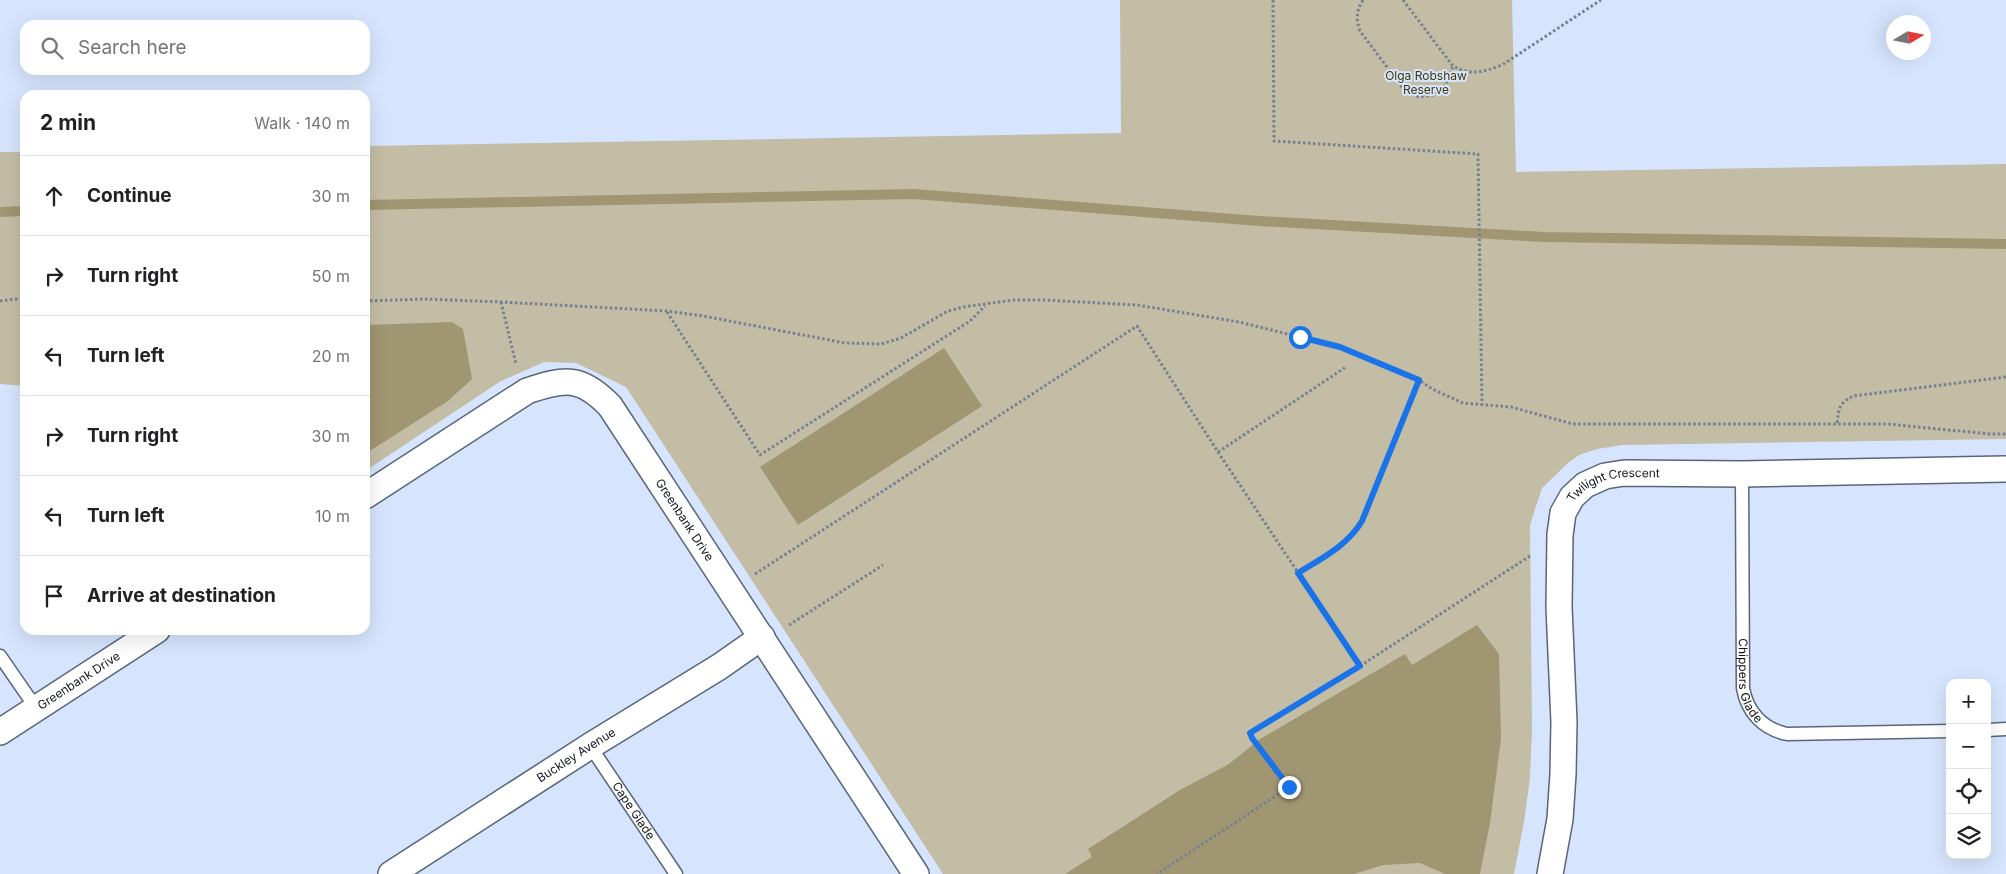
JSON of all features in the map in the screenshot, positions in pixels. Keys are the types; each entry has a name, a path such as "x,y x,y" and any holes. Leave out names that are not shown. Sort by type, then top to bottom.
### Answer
{"street":[{"name":"Greenbank Drive","path":"370,493 527,391 552,382 578,383 596,392 610,406 916,874"},
{"name":"Twilight Crescent","path":"1550,874 1560,819 1563,774 1564,722 1559,598 1560,535 1563,513 1572,497 1586,485 1605,476 1624,474 1742,474 2006,469"},
{"name":"Greenbank Drive","path":"0,732 149,635"},
{"name":"Buckley Avenue","path":"391,874 590,746 719,667 762,637"}],"lane":[{"name":"Chippers Glade","path":"1742,474 1743,688 1745,701 1751,711 1766,726 1776,732 1787,734 1946,731"},
{"path":"0,656 36,708"},
{"path":"1991,730 2006,729"},
{"name":"Cape Glade","path":"590,746 676,874"}],"path":[{"path":"1273,0 1274,141 1478,154 1482,405"},
{"path":"1363,0 1357,11 1356,20 1360,31 1405,91 1419,97 1434,95 1446,84 1453,66"},
{"path":"1404,0 1453,66 1465,72 1485,72 1502,65 1601,0"},
{"path":"0,301 20,299"},
{"path":"370,301 502,302 667,311 845,342 881,344 901,338 948,311 963,307 1014,300 1138,305 1190,312 1239,322 1340,347 1419,380 1432,389 1462,403 1511,407 1572,424 1887,424 2006,434"},
{"path":"502,302 516,364"},
{"path":"667,311 760,455 970,321 986,304"},
{"path":"752,576 1137,326 1360,666"},
{"path":"1218,452 1346,367"},
{"path":"1837,423 1840,406 1844,401 1853,396 2006,376"},
{"path":"1298,573 1348,541 1356,532 1419,380"},
{"path":"1157,874 1289,787 1250,733 1360,666 1535,553"},
{"path":"787,626 883,565"}],"green space":[{"name":"Olga Robshaw Reserve","path":"1120,0 1512,0 1516,172 2006,164 2006,439 1623,445 1597,449 1579,455 1568,463 1542,488 1530,525 1532,730 1530,778 1514,874 943,874 626,387 576,363 544,362 501,381 370,468 370,146 1121,133"},
{"path":"0,152 20,152 20,386 0,384"}],"shaded area":[{"path":"452,322 463,329 472,379 448,401 370,451 370,325"},
{"path":"944,348 982,406 798,525 760,467"},
{"path":"1477,625 1499,654 1501,739 1490,823 1480,874 1445,874 1420,863 1383,865 1354,874 1065,874 1092,857 1088,849 1180,790 1229,764 1260,739 1405,654 1412,665"}],"waterway":[{"path":"370,205 914,194 1259,221 1544,237 2006,244"},
{"path":"0,212 20,211"}],"route":[{"path":"1289,787 1250,733 1360,666 1298,573 1348,541 1356,532 1419,380 1340,347 1300,337"}]}
